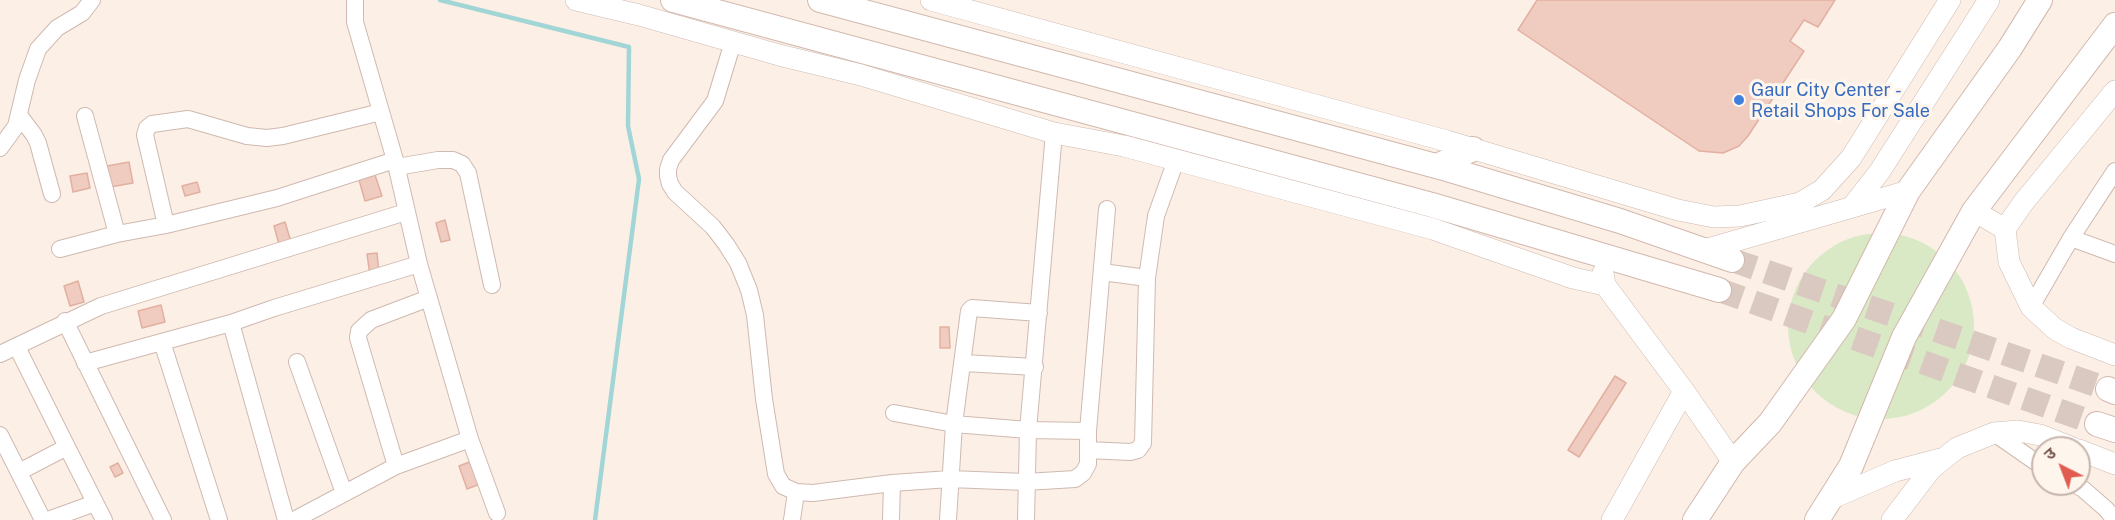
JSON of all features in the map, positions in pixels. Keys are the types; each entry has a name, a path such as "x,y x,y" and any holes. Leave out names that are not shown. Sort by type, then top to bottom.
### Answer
{"main road":[{"path":"673,0 1432,205 1719,290"},
{"path":"820,0 1437,166 1620,221 1732,260"},
{"path":"1695,520 1733,462 1770,423 1844,319 1908,190 2010,48 2040,0"},
{"path":"1817,520 1851,466 1904,337 1974,211 2115,25"},
{"path":"1437,166 1473,148"}],"street":[{"path":"0,148 10,136 19,115 27,80 38,49 57,28 82,13 92,0"},
{"path":"576,0 861,75 1054,133 1124,146 1433,229 1573,278 1605,285"},
{"path":"940,1 1473,148 1678,210 1713,217 1740,216 1800,203 1822,190 1851,158 1950,0"},
{"path":"1852,207 1880,171 1989,0"},
{"path":"355,3 355,22 396,164 419,264 470,439 497,513"},
{"path":"733,42 719,93 710,110 671,160 668,176 675,192 713,227 726,244 738,263 749,290 755,315 764,399 776,474 783,486 796,492 813,493 892,483 951,479 1026,482 1075,479 1083,473 1088,464 1088,431 1107,209"},
{"path":"2115,91 2005,229 2009,261 2031,307 2055,329 2071,338 2115,355"},
{"path":"166,225 145,135 147,128 152,124 188,119 247,136 267,138 381,111"},
{"path":"19,115 38,143 52,194"},
{"path":"85,116 117,234"},
{"path":"1026,520 1028,430 1054,133"},
{"path":"60,249 277,198 396,164 453,160 462,164 468,173 492,285"},
{"path":"1088,450 1130,452 1138,450 1143,443 1147,278 1156,216 1176,160"},
{"path":"2031,307 2071,238 2115,171"},
{"path":"1704,250 1908,190"},
{"path":"1800,203 1819,216"},
{"path":"1974,211 2005,229"},
{"path":"0,354 65,321 101,306 406,212"},
{"path":"2071,238 2115,254"},
{"path":"1598,254 1605,285 1684,391 1733,462"},
{"path":"85,363 231,323 419,264"},
{"path":"1102,272 1147,278"},
{"path":"396,466 358,339 359,331 371,320 429,298"},
{"path":"948,520 954,424 964,363 968,313 971,308 1039,313"},
{"path":"65,321 162,520"},
{"path":"231,323 286,520"},
{"path":"162,342 219,520"},
{"path":"17,347 104,520"},
{"path":"297,362 344,493"},
{"path":"964,363 1035,367"},
{"path":"1612,520 1684,391"},
{"path":"894,413 954,424 1028,430 1088,431"},
{"path":"1898,519 1931,469 1957,448 1994,433 2018,431 2043,436"},
{"path":"1994,433 2031,459"},
{"path":"294,520 396,466 470,439"},
{"path":"1,440 43,520"},
{"path":"19,472 67,447"},
{"path":"2091,455 2115,464"},
{"path":"1830,499 1895,471 1944,458"},
{"path":"891,520 892,483"},
{"path":"792,520 796,492"},
{"path":"2091,496 2115,520"},
{"path":"48,520 95,503"}],"green space":[{"path":"1881,233 1916,240 1932,249 1946,261 1958,275 1967,291 1974,326 1967,361 1958,377 1946,391 1932,403 1916,412 1881,419 1846,412 1830,403 1816,391 1804,377 1795,361 1788,326 1795,291 1804,275 1816,261 1830,249 1846,240"}],"building":[{"path":"1537,0 1835,0 1818,27 1804,20 1790,41 1804,51 1748,136 1739,146 1723,153 1699,151 1518,30"},
{"path":"129,162 133,183 110,187 107,166"},
{"path":"87,173 90,188 73,192 70,176"},
{"path":"375,175 382,196 365,201 359,180"},
{"path":"197,182 200,192 185,196 182,186"},
{"path":"445,220 450,240 441,242 436,223"},
{"path":"285,222 292,245 280,248 274,226"},
{"path":"377,253 379,274 370,276 367,254"},
{"path":"78,281 84,302 70,306 64,286"},
{"path":"161,305 165,322 142,328 138,311"},
{"path":"940,327 949,327 950,348 940,348"},
{"path":"1615,376 1626,383 1579,457 1568,450"},
{"path":"472,461 480,484 467,489 459,466"},
{"path":"118,463 123,473 115,477 110,467"}],"waterway":[{"path":"440,0 629,47 628,126 639,179 595,520"}],"tunnel":[{"path":"1732,260 2108,389"},
{"path":"1719,290 2097,424"}],"place":[{"name":"Gaur City Center - Retail Shops For Sale","path":"1739,100"}]}
